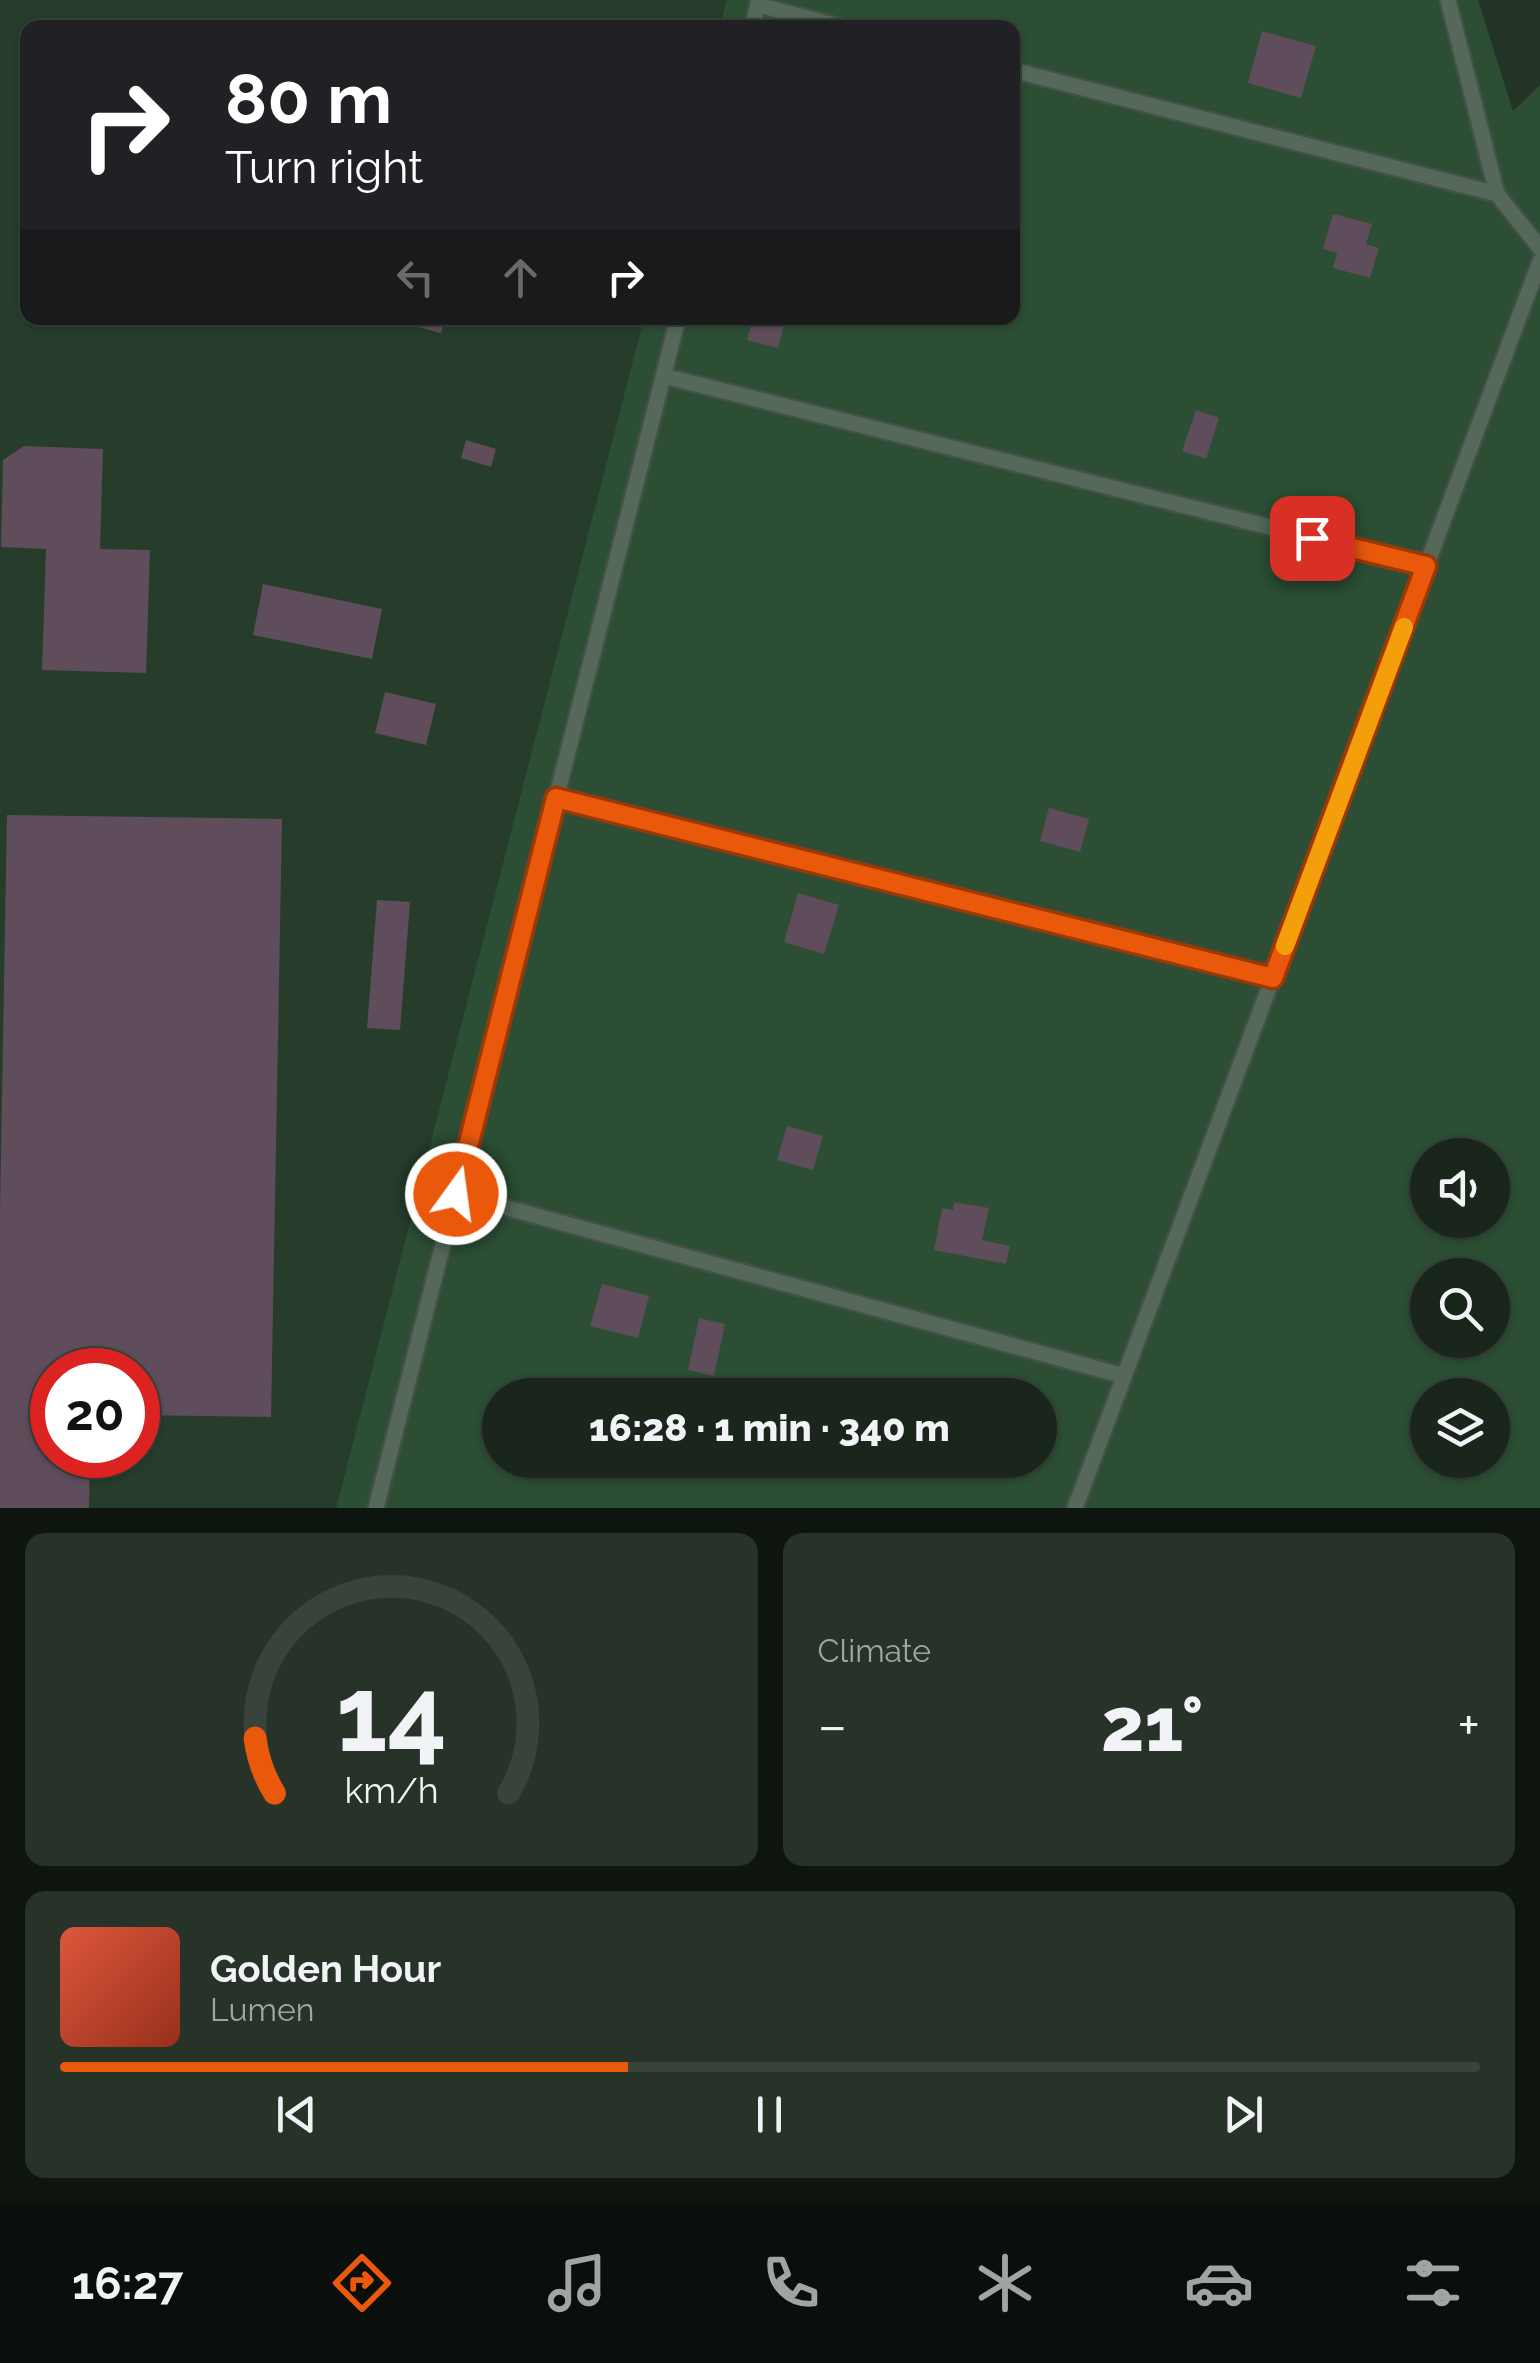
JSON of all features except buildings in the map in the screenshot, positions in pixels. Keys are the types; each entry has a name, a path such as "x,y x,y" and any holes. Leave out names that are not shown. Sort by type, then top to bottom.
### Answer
{"lane":[{"path":"1448,0 1497,194 1540,248"},
{"path":"758,3 817,20"},
{"path":"1020,72 1497,194"},
{"path":"1075,1508 1540,261"},
{"path":"376,1508 676,325"},
{"path":"664,376 1426,566"},
{"path":"556,798 1273,978"},
{"path":"456,1194 1124,1376"}],"shaded area":[{"path":"0,0 727,0 721,20 20,20 20,325 642,325 336,1508 0,1508"},
{"path":"727,0 1478,0 1513,111 1540,85 1540,1508 336,1508 642,325 1020,325 1020,20 721,20"}],"slow traffic":[{"path":"1285,946 1404,627"}],"route":[{"path":"456,1194 556,798 1273,978 1426,566 1312,538"}]}
